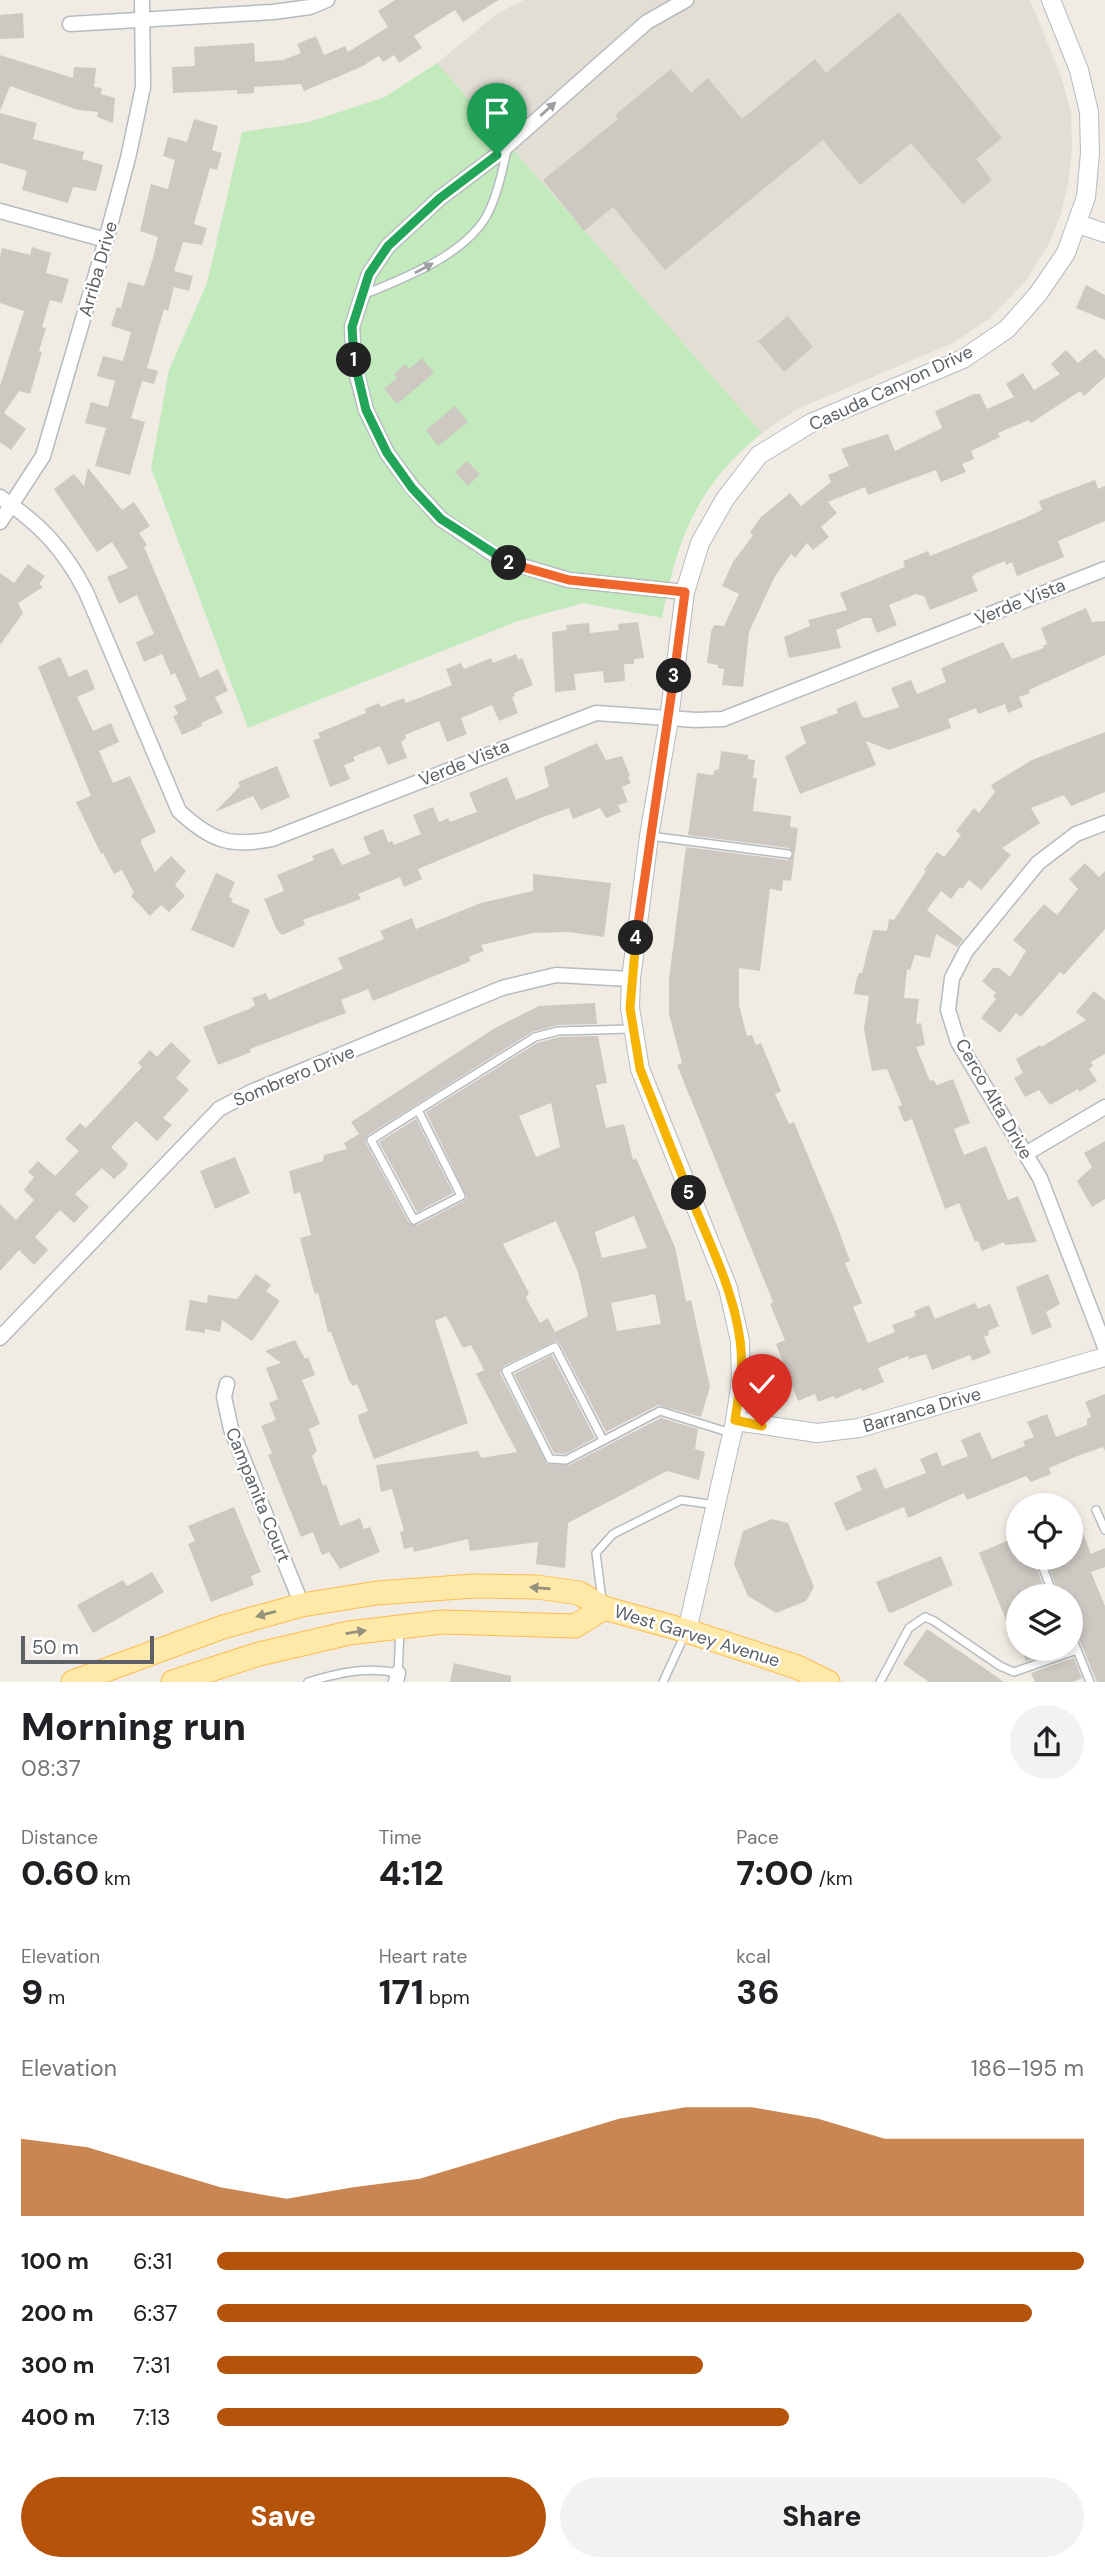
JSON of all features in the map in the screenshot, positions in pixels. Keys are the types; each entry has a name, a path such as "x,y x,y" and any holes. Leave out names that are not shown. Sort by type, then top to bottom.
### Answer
{"main road":[{"name":"West Garvey Avenue","path":"73,1682 223,1627 302,1605 377,1592 474,1586 537,1587 579,1593 604,1608 687,1631 797,1667 828,1682"},
{"name":"West Garvey Avenue","path":"173,1682 288,1646 401,1626 473,1622 575,1626 604,1608"}],"street":[{"name":"Arriba Drive","path":"0,522 6,501 43,456 106,240 128,158 143,86 142,0"},
{"path":"70,24 273,12 310,7 327,0"},
{"path":"685,592 569,580 502,561 441,519 412,488 387,453 366,410 354,364 352,327 369,274 388,246 440,198 509,144 647,22 686,0"},
{"name":"Casuda Canyon Drive","path":"687,1631 733,1427 741,1380 740,1341 728,1288 650,1100 640,1069 632,1028 631,979 685,592 700,543 725,499 760,455 811,423 962,359 1007,329 1038,294 1066,253 1086,197 1090,153 1089,112 1079,70 1051,0"},
{"path":"0,211 106,240"},
{"path":"1078,224 1105,233"},
{"name":"Verde Vista","path":"6,501 46,532 69,560 86,592 179,811 198,829 219,840 247,845 272,839 596,713 669,719 723,719 1105,569"},
{"name":"Cerco Alta Drive","path":"1105,823 1076,834 1038,863 966,951 951,978 948,1010 958,1042 1040,1178 1105,1347"},
{"name":"Sombrero Drive","path":"0,1338 219,1109 251,1092 502,988 556,975 631,979"},
{"path":"1027,1153 1105,1107"},
{"name":"Barranca Drive","path":"733,1427 817,1433 859,1429 1105,1357"},
{"name":"Campanita Court","path":"227,1384 225,1397 231,1429 302,1605"}],"lane":[{"path":"362,296 406,278 450,254 485,219 497,190 509,144"},
{"path":"649,836 788,854"},
{"path":"418,1110 461,1196 414,1220 371,1140 418,1110 535,1037 558,1031 632,1028"},
{"path":"603,1440 555,1347 506,1371 550,1459 566,1460 660,1411 733,1427"},
{"path":"604,1608 596,1553 612,1534 681,1500 715,1506"},
{"path":"1096,1510 1105,1530"},
{"path":"880,1682 909,1628 925,1618 934,1621 999,1666 1014,1672 1046,1661"},
{"path":"308,1682 378,1668 397,1677 401,1626"},
{"path":"663,1682 687,1631"},
{"path":"1081,1661 1090,1682"}],"shaded area":[{"path":"524,0 1030,0 1061,76 1071,113 1072,151 1068,183 1061,214 1049,244 1025,282 989,319 953,343 797,409 762,433 437,63 498,13"}],"green space":[{"path":"437,63 762,433 721,473 693,515 675,563 662,618 583,603 518,621 248,728 151,468 169,370 207,283 242,132 309,122 385,97"}],"building":[{"path":"395,0 499,0 463,22 455,10 414,36 422,48 399,63 394,55 383,62 379,56 361,67 304,91 301,84 254,87 254,93 237,94 237,90 173,93 172,67 195,66 194,47 254,43 255,62 283,60 301,53 297,44 316,36 324,55 345,46 348,52 388,27 378,11"},
{"path":"899,12 1002,138 976,159 992,180 963,204 911,143 860,185 823,140 665,270 613,207 584,231 543,180 618,119 615,115 671,69 691,93 708,78 742,119 815,59 826,73"},
{"path":"23,13 24,38 0,39 0,15"},
{"path":"0,55 73,78 74,67 96,68 94,87 102,88 101,94 115,98 113,123 97,117 98,112 78,110 10,86 0,111"},
{"path":"0,113 37,123 33,139 84,152 82,159 103,165 96,191 73,187 68,203 22,190 27,171 0,163"},
{"path":"194,119 218,126 212,150 222,153 217,170 210,168 194,224 207,228 202,245 183,242 174,271 193,276 189,291 174,287 168,311 164,309 147,368 158,371 154,384 142,381 131,418 145,422 130,475 95,466 106,428 85,423 91,402 108,407 115,381 97,376 103,356 123,361 131,332 111,326 117,307 121,308 128,282 144,286 153,258 158,237 140,231 151,184 168,189 175,160 163,156 168,137 187,142"},
{"path":"32,247 51,253 46,273 69,279 62,303 50,300 42,327 46,328 39,351 42,352 30,394 19,391 4,413 26,429 11,450 0,442 0,386 24,311 0,303 0,256 2,248 30,255"},
{"path":"1086,285 1105,295 1105,320 1076,308"},
{"path":"788,316 813,347 784,372 758,341"},
{"path":"1095,349 1105,359 1105,377 1084,396 1080,391 1031,423 1029,420 998,433 1000,437 971,451 974,459 962,464 966,472 941,482 936,470 868,495 865,487 828,502 837,513 821,527 829,537 813,550 807,543 795,558 791,554 775,576 749,632 743,687 722,685 724,669 707,663 711,632 714,625 724,626 739,594 722,586 733,562 753,535 750,532 761,517 790,493 801,506 831,482 828,475 849,466 841,449 888,434 895,451 942,428 935,411 974,394 980,394 987,409 1014,397 1006,384 1023,373 1034,390 1060,374 1051,364 1066,350 1078,363"},
{"path":"422,358 434,373 397,404 384,389 397,378 394,374 405,364 409,369"},
{"path":"455,406 468,422 438,446 426,430"},
{"path":"467,461 480,474 468,486 455,472"},
{"path":"88,468 122,510 134,502 150,526 139,533 147,545 144,547 200,678 218,669 228,691 215,697 223,713 182,735 173,716 178,714 174,706 187,700 175,673 171,675 162,654 144,662 136,642 154,634 137,595 119,604 107,577 128,568 112,542 97,552 54,489 74,474 84,486"},
{"path":"1095,480 1098,489 1105,486 1105,521 1058,541 1064,557 1017,576 1012,562 1006,565 1005,561 972,577 978,591 930,610 924,596 916,594 889,605 897,625 877,633 871,618 864,618 836,630 841,648 789,658 784,637 810,626 808,620 847,610 840,593 905,567 903,561 928,551 930,556 1025,518 1042,510 1039,501"},
{"path":"28,564 45,576 39,584 43,587 18,603 23,613 0,645 0,573 14,583"},
{"path":"1086,608 1092,622 1105,621 1105,655 1029,690 1030,693 1019,697 1023,707 1008,713 1005,704 978,714 976,708 948,719 951,728 889,750 866,741 876,765 800,794 785,757 806,743 800,727 838,713 836,709 856,701 862,716 866,718 899,707 891,688 911,680 917,694 946,682 941,668 1003,642 1012,659 1044,648 1047,644 1041,628"},
{"path":"638,622 644,658 634,659 634,664 624,664 625,681 604,683 603,671 574,674 576,690 555,692 552,632 567,630 566,625 589,623 590,633 619,630 618,624"},
{"path":"516,654 518,660 522,658 533,685 514,693 515,696 512,697 518,713 499,721 492,705 461,718 467,734 447,742 439,721 405,735 406,738 401,742 407,758 388,765 380,746 353,757 355,761 344,765 350,779 330,787 313,740 320,738 318,733 366,713 365,709 379,703 381,707 404,698 406,703 452,685 446,669 461,663 464,669 491,658 493,663"},
{"path":"60,657 69,677 87,669 95,689 77,697 93,731 111,723 119,742 99,751 113,783 130,776 156,832 142,839 141,843 155,872 171,856 186,871 175,885 185,896 169,912 161,905 150,916 131,896 134,893 122,870 114,874 103,853 101,854 76,802 91,796 38,667"},
{"path":"1105,732 1105,792 1071,806 1064,795 1031,808 1040,823 1002,848 1011,855 981,890 969,880 951,899 941,891 927,910 963,939 957,947 936,934 930,958 915,955 910,970 907,969 904,998 919,999 916,1024 921,1023 925,1045 916,1047 930,1081 933,1080 937,1085 953,1079 970,1123 954,1129 964,1155 986,1146 1008,1200 1018,1196 1037,1242 1005,1245 1004,1242 982,1251 978,1241 975,1242 959,1203 945,1209 912,1119 904,1122 898,1107 902,1105 887,1069 872,1071 864,1029 869,996 854,994 856,981 859,973 862,973 873,930 887,931 889,919 894,920 937,852 944,857 961,835 956,831 974,808 979,813 995,792 991,785 1032,760"},
{"path":"597,743 606,760 622,756 630,776 628,777 631,783 622,787 628,802 618,805 621,812 606,818 600,808 573,819 569,808 418,869 422,879 404,887 400,877 358,894 361,899 303,920 305,925 282,935 277,930 264,899 284,891 277,875 314,860 312,856 333,848 342,865 370,854 363,837 383,829 388,842 392,841 394,845 421,834 413,815 433,807 439,822 448,818 450,822 477,812 469,793 507,777 516,800 549,787 544,767"},
{"path":"721,751 748,755 748,759 755,760 753,778 757,778 753,811 791,816 790,827 798,828 791,881 783,880 782,891 770,889 760,971 739,968 739,1005 747,1036 752,1035 756,1045 761,1043 781,1091 775,1094 789,1124 794,1122 836,1223 850,1261 845,1263 862,1303 853,1307 868,1343 895,1332 892,1325 916,1316 914,1311 929,1305 935,1319 975,1303 978,1309 990,1304 999,1326 988,1331 989,1335 984,1337 991,1353 972,1361 970,1355 932,1370 926,1354 909,1359 908,1356 878,1368 884,1382 862,1391 861,1388 835,1399 834,1396 818,1402 815,1394 798,1401 776,1344 785,1340 770,1304 773,1302 677,1065 682,1063 669,1014 669,979 686,847 787,860 794,855 789,848 688,835 697,773 713,775 714,771 719,769"},
{"path":"277,766 290,797 261,810 253,796 215,812 240,786 238,782"},
{"path":"1085,863 1099,877 1105,871 1105,929 1064,975 1060,972 1021,1017 1016,1013 1000,1033 981,1018 996,999 993,996 996,993 982,981 993,968 999,968 1010,977 1026,951 1013,940 1044,904 1057,915 1078,889 1069,879"},
{"path":"216,873 235,882 229,897 233,899 231,902 250,910 234,948 191,930"},
{"path":"533,874 611,883 604,937 569,932 533,933 481,945 484,951 469,957 471,961 373,1001 368,989 341,1000 346,1013 250,1049 251,1052 218,1065 203,1027 249,1009 255,1005 252,998 266,993 269,1000 343,969 338,958 384,939 380,931 412,918 416,929 481,903 533,891"},
{"path":"1094,991 1105,1000 1105,1054 1091,1062 1093,1066 1089,1069 1097,1081 1050,1105 1039,1090 1025,1097 1014,1078 1023,1073 1016,1059 1086,1020 1076,1012"},
{"path":"595,1003 597,1024 558,1025 532,1032 368,1135 365,1141 409,1223 417,1225 467,1197 426,1112 537,1043 559,1037 598,1036 607,1083 596,1085 606,1128 623,1124 625,1127 633,1160 636,1158 675,1247 686,1301 691,1300 710,1387 701,1417 658,1405 606,1432 556,1341 503,1366 500,1373 547,1464 569,1465 661,1418 698,1429 695,1449 705,1452 699,1480 667,1471 568,1523 565,1568 536,1564 538,1542 470,1551 468,1539 414,1552 413,1547 404,1549 400,1532 404,1531 392,1489 381,1492 376,1465 478,1451 481,1458 517,1452 476,1374 484,1370 471,1345 463,1348 446,1316 435,1321 468,1423 374,1459 358,1415 368,1411 357,1384 353,1386 349,1381 331,1332 328,1332 318,1293 315,1294 312,1285 300,1238 311,1235 300,1192 294,1194 289,1171 323,1161 324,1155 347,1149 344,1143 359,1134 351,1122 495,1028 539,1006","holes":["551,1103 560,1147 536,1157 519,1116","634,1216 647,1248 602,1258 595,1232","556,1221 578,1272 588,1316 555,1332 548,1318 540,1323 526,1298 529,1293 503,1244","655,1294 661,1324 617,1331 611,1303"]},
{"path":"171,1042 191,1061 176,1078 189,1090 163,1118 172,1125 157,1141 136,1121 111,1147 128,1164 125,1169 114,1179 102,1168 75,1194 89,1207 74,1223 60,1210 35,1237 48,1250 34,1265 19,1250 0,1271 0,1204 16,1220 34,1200 24,1190 34,1177 28,1172 38,1161 55,1176 79,1151 65,1139 80,1123 86,1128 142,1067 138,1063 150,1050 157,1057"},
{"path":"416,1119 453,1193 417,1212 379,1142"},
{"path":"1105,1141 1105,1199 1092,1207 1077,1181 1092,1167 1084,1153"},
{"path":"235,1157 250,1193 215,1209 200,1171"},
{"path":"256,1274 271,1285 266,1291 280,1301 252,1341 222,1320 220,1332 205,1329 205,1333 185,1330 190,1300 207,1303 208,1295 237,1299"},
{"path":"1048,1274 1060,1304 1046,1312 1052,1327 1032,1335 1016,1287"},
{"path":"295,1340 305,1359 308,1357 315,1375 302,1380 320,1424 309,1429 317,1451 312,1456 323,1486 326,1484 340,1526 360,1518 364,1529 370,1527 380,1552 340,1569 329,1552 322,1555 313,1532 301,1537 268,1455 272,1453 261,1426 276,1420 269,1403 278,1399 266,1368 281,1363 265,1351"},
{"path":"552,1355 595,1438 565,1454 554,1453 514,1374"},
{"path":"1105,1394 1105,1451 1103,1447 1080,1455 1049,1468 1051,1474 1031,1482 1026,1476 967,1500 964,1493 908,1518 904,1507 846,1531 834,1503 862,1490 856,1476 876,1468 885,1489 926,1473 920,1459 937,1452 942,1466 968,1456 961,1440 980,1432 992,1459 1025,1446 1023,1441 1034,1437 1027,1422 1047,1414 1056,1437 1087,1425 1087,1419 1091,1417 1085,1402"},
{"path":"234,1507 261,1572 251,1576 254,1585 211,1602 188,1544 195,1541 188,1526"},
{"path":"772,1519 788,1523 814,1587 806,1601 776,1613 748,1596 734,1564 743,1531"},
{"path":"1083,1533 1091,1554 1105,1548 1105,1567 1091,1572 1105,1606 1105,1682 1097,1682 1083,1649 1083,1584 1055,1584 1050,1570 1083,1570"},
{"path":"1006,1541 1006,1570 1037,1570 1043,1584 1006,1584 1006,1620 979,1553"},
{"path":"941,1556 953,1585 891,1613 888,1611 876,1582"},
{"path":"152,1572 164,1592 93,1633 77,1605 123,1580 127,1586"},
{"path":"927,1629 1004,1682 929,1682 903,1664"},
{"path":"1065,1661 1075,1661 1082,1678 1073,1682 1035,1682 1031,1673"},
{"path":"454,1663 511,1676 511,1682 450,1682"}],"route":[{"path":"497,155 440,198 388,246 369,274 352,327 354,364 366,410 387,453 412,488 441,519 502,561 569,580 685,592 669,719 649,836 631,979 630,1008 633,1037 650,1100 728,1288 740,1341 741,1380 735,1420 762,1426"}]}
